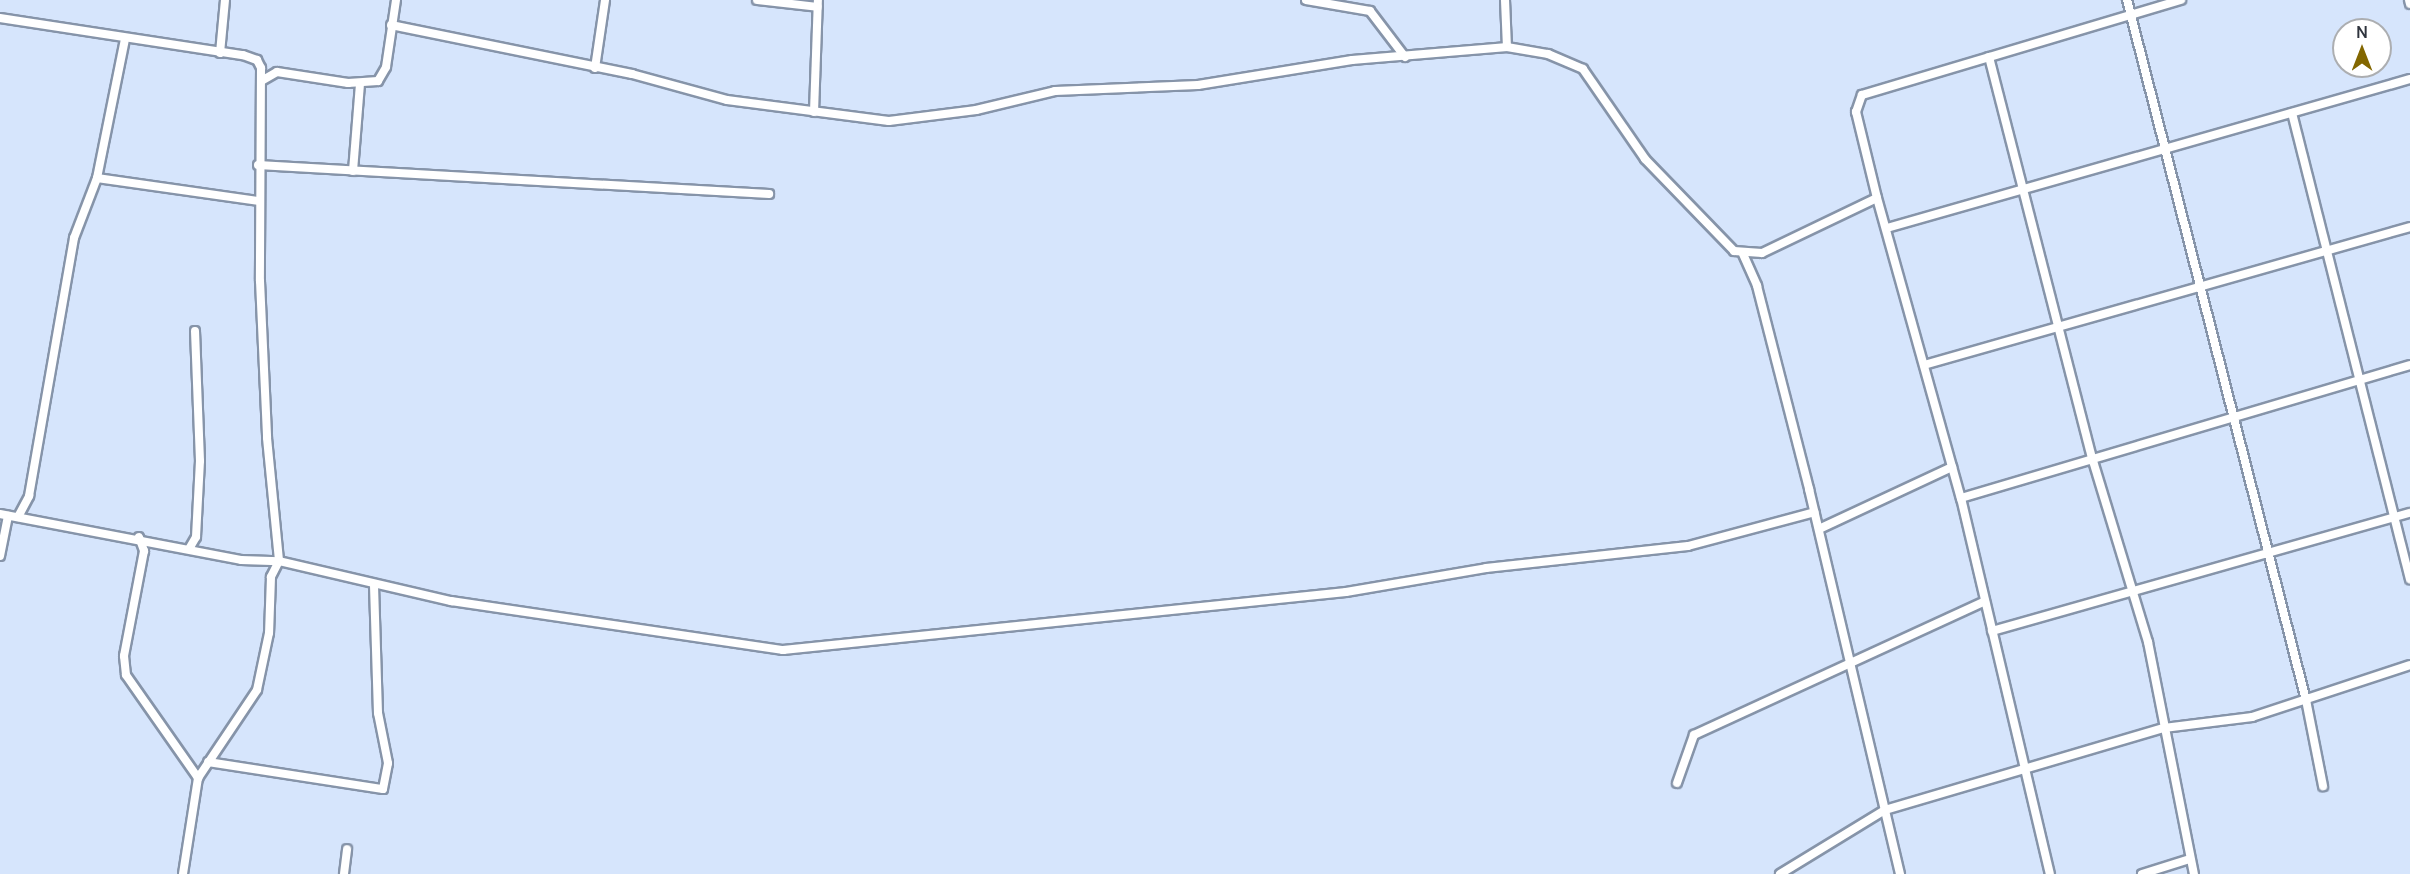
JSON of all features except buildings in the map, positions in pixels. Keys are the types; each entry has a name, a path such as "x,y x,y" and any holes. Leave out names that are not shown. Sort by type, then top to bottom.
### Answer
{"street":[{"path":"220,53 225,0"},
{"path":"263,80 277,72 360,84 378,81 384,74 396,0"},
{"path":"595,68 605,0"},
{"path":"757,0 818,4 814,112"},
{"path":"1306,0 1360,4 1378,19 1405,57"},
{"path":"1505,0 1507,46"},
{"path":"2127,0 2200,287 2231,420 2306,700 2323,786"},
{"path":"2050,874 1961,498 1877,198 1856,112 1859,97 2181,0"},
{"path":"0,18 65,25 125,39 257,60 263,80 258,165 259,201 267,438 279,561 271,577 269,633 257,690 198,778 183,874"},
{"path":"392,25 595,68 727,100 889,121 976,110 1054,92 1198,85 1352,60 1507,46 1548,54 1583,69 1645,159 1719,239 1743,254 1757,286 1815,512 1900,874"},
{"path":"18,518 29,496 74,238 97,178 125,39"},
{"path":"1989,57 2027,189 2093,461 2133,592 2194,874"},
{"path":"1887,228 2410,79"},
{"path":"353,171 360,84"},
{"path":"2292,113 2326,250 2362,380 2410,579"},
{"path":"258,165 769,194"},
{"path":"97,178 259,201"},
{"path":"1743,254 1770,250 1877,198"},
{"path":"1924,365 2058,324 2200,287 2410,227"},
{"path":"189,549 196,537 200,461 195,332"},
{"path":"1961,498 2093,461 2410,365"},
{"path":"1818,529 1953,467"},
{"path":"0,556 4,515 139,537 242,561 279,561 374,585 597,625 794,650 1346,592 1486,568 1688,546 1815,512"},
{"path":"1992,631 2410,513"},
{"path":"139,537 144,551 124,656 126,675 198,778"},
{"path":"208,762 383,789 388,763 378,713 374,585"},
{"path":"1677,783 1694,735 1985,601"},
{"path":"1785,873 1885,810 2164,728 2217,724 2306,700 2410,665"},
{"path":"344,874 347,849"},
{"path":"2142,874 2190,859"}]}
